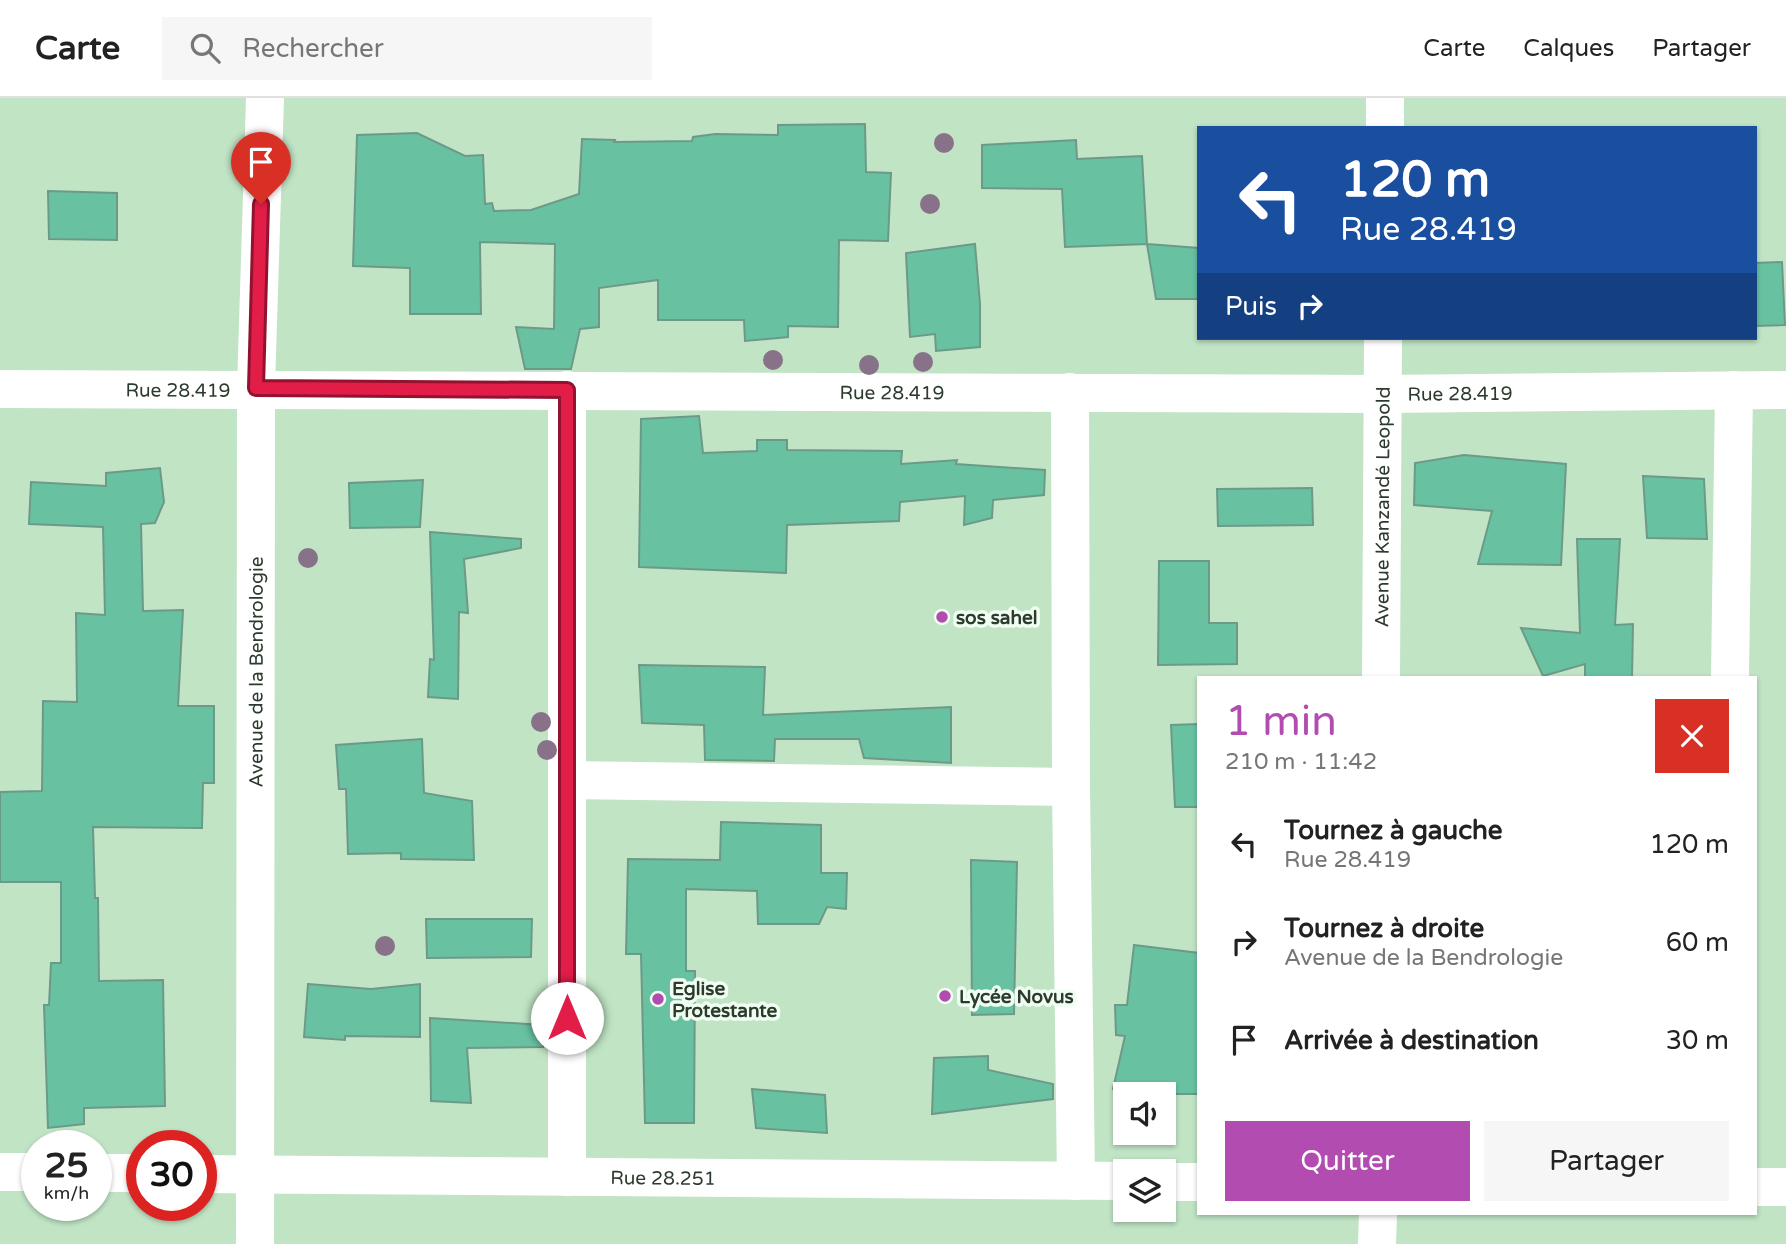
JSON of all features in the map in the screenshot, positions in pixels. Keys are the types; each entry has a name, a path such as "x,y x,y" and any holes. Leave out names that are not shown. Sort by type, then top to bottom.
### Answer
{"street":[{"name":"Avenue de la Bendrologie","path":"255,1244 256,388 265,98"},
{"path":"1385,98 1385,126"},
{"name":"Avenue Kanzandé Leopold","path":"1381,676 1383,340"},
{"name":"Rue 28.419","path":"0,388 1383,394 1786,390"},
{"path":"567,390 567,1177"},
{"path":"1730,676 1734,390"},
{"path":"1070,392 1076,1181"},
{"path":"567,780 1071,787"},
{"path":"0,1172 21,1172"},
{"name":"Rue 28.251","path":"217,1174 1113,1181"},
{"path":"1176,1182 1197,1182"},
{"path":"1757,1187 1786,1187"},
{"path":"1377,1215 1377,1244"}],"building":[{"path":"865,124 866,172 891,173 888,241 839,240 838,327 788,326 788,337 745,341 744,320 658,320 658,280 599,288 599,327 580,329 571,369 525,369 516,327 554,329 555,244 480,242 481,314 410,314 410,268 353,266 357,135 417,133 465,156 483,155 485,204 492,203 494,211 531,210 579,194 582,139 615,140 614,142 692,141 693,137 715,134 778,135 778,125"},
{"path":"1076,140 1077,159 1142,156 1147,244 1065,247 1062,189 982,188 982,145"},
{"path":"48,191 117,193 117,240 49,239"},
{"path":"975,244 980,347 936,351 935,334 910,337 906,253"},
{"path":"1147,244 1197,248 1197,299 1156,299"},
{"path":"1782,262 1785,325 1757,326 1757,263"},
{"path":"699,416 703,453 757,451 757,440 787,440 787,450 902,451 901,464 957,460 956,464 1045,470 1044,495 993,500 992,518 964,525 965,496 900,502 899,521 787,525 786,573 639,567 641,419"},
{"path":"1464,455 1566,464 1561,565 1478,564 1492,511 1414,505 1415,463"},
{"path":"160,468 164,502 155,523 141,524 143,611 183,610 178,706 214,706 214,783 203,783 202,828 93,827 95,898 98,898 99,981 163,980 165,1106 84,1108 84,1124 48,1128 44,1005 49,1005 51,963 61,963 61,882 0,882 0,792 42,791 43,701 77,702 76,613 105,615 103,527 29,524 31,482 106,486 106,473"},
{"path":"1643,476 1704,479 1707,539 1647,538"},
{"path":"423,480 420,527 350,528 349,483"},
{"path":"1312,488 1313,525 1218,526 1217,489"},
{"path":"430,532 521,539 521,548 464,559 468,613 459,612 458,699 428,697 430,659 434,660"},
{"path":"1577,539 1620,539 1615,625 1633,624 1632,676 1585,676 1585,664 1543,676 1521,628 1580,633"},
{"path":"1159,561 1209,561 1209,623 1237,623 1237,664 1158,665"},
{"path":"639,665 765,667 763,715 951,707 951,763 864,758 859,739 775,739 774,761 705,760 704,725 642,723"},
{"path":"1197,724 1197,807 1175,807 1171,725"},
{"path":"422,739 424,793 472,801 474,860 401,859 401,853 348,854 346,789 339,789 336,745"},
{"path":"721,822 821,825 821,873 847,873 846,909 827,907 819,924 758,924 757,891 686,889 686,971 695,971 694,1123 645,1123 641,954 626,954 628,859 720,860"},
{"path":"971,860 1017,862 1014,1014 972,1015"},
{"path":"426,919 532,919 531,957 427,958"},
{"path":"1134,945 1197,953 1197,1094 1176,1094 1176,1082 1115,1082 1125,1036 1116,1035 1115,1005 1127,1005"},
{"path":"308,984 371,989 420,984 420,1037 345,1036 345,1040 304,1037"},
{"path":"430,1018 543,1025 543,1047 467,1048 471,1103 431,1101"},
{"path":"988,1056 988,1070 1053,1084 1053,1099 932,1114 934,1058"},
{"path":"752,1089 825,1095 827,1133 756,1128"}],"place":[{"name":"sos sahel","path":"942,617"},
{"name":"Lycée Novus","path":"945,996"},
{"name":"Eglise Protestante","path":"658,999"}],"route":[{"path":"261,204 256,388 567,390 567,1018"}]}
